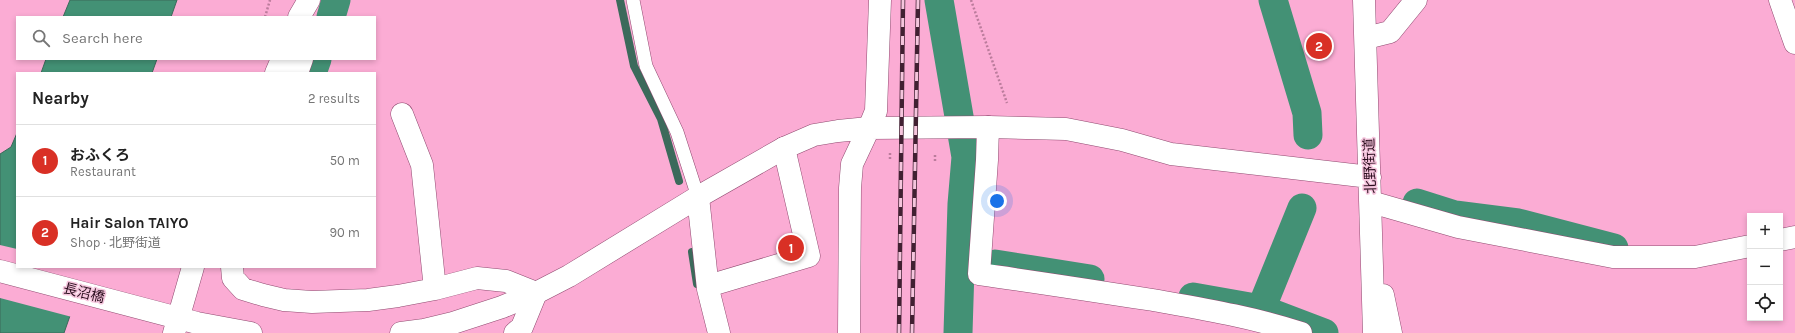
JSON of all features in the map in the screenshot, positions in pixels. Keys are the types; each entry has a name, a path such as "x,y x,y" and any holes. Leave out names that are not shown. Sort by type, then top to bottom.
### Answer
{"street":[{"path":"300,16 310,0"},
{"path":"317,16 319,0"},
{"path":"849,333 850,188 852,164 876,111 880,0"},
{"name":"北野街道","path":"1364,0 1374,333"},
{"path":"1366,38 1390,32 1416,0"},
{"path":"1780,0 1795,43"},
{"path":"276,72 282,60"},
{"path":"297,72 302,60"},
{"path":"402,114 422,165 435,289"},
{"path":"988,127 979,274 1086,289 1213,310 1269,323 1301,333"},
{"path":"401,333 424,330 453,323 502,307 536,293 602,257 698,197 784,148 814,136 838,130 869,128 988,127 1066,129 1122,140 1171,154 1370,177"},
{"path":"708,286 809,256 784,148"},
{"path":"698,197 708,286 719,333"},
{"path":"1371,202 1458,227 1613,257 1695,257 1747,247"},
{"path":"1783,239 1795,237"},
{"path":"1372,241 1391,333"},
{"path":"173,322 193,268"},
{"path":"232,268 233,278 243,289 284,300 332,302 368,300 435,289 477,278 506,280 536,293"},
{"name":"長沼橋","path":"0,271 173,322 251,333"},
{"path":"515,333 522,327 536,293"}],"lane":[{"path":"633,0 646,66 677,132 698,197"}],"path":[{"path":"265,16 270,0"},
{"path":"971,0 1017,128"},
{"path":"890,150 890,161"},
{"path":"886,151 896,150"}],"shaded area":[{"path":"70,0 177,0 171,16 63,16"},
{"path":"46,60 157,60 152,72 41,72"},
{"path":"16,135 16,268 87,268 64,333 0,333 0,154 11,147"}],"pier":[{"path":"0,245 16,249 16,268 89,268 72,317 0,298"}],"waterway":[{"path":"331,16 336,0"},
{"path":"620,0 634,66 661,119 679,181"},
{"path":"939,0 966,157 962,204 958,333"},
{"path":"1273,0 1307,113 1308,135"},
{"path":"312,72 317,60"},
{"path":"1417,203 1455,215 1518,223 1614,248"},
{"path":"1261,309 1302,208"},
{"path":"692,252 697,284"},
{"path":"995,264 1090,279"},
{"path":"1193,297 1261,309 1324,333"}],"railway":[{"path":"899,333 903,0"},
{"path":"912,333 918,0"}],"place":[{"name":"Hair Salon TAIYO","path":"1319,46"},
{"name":"おふくろ","path":"791,248"}]}
